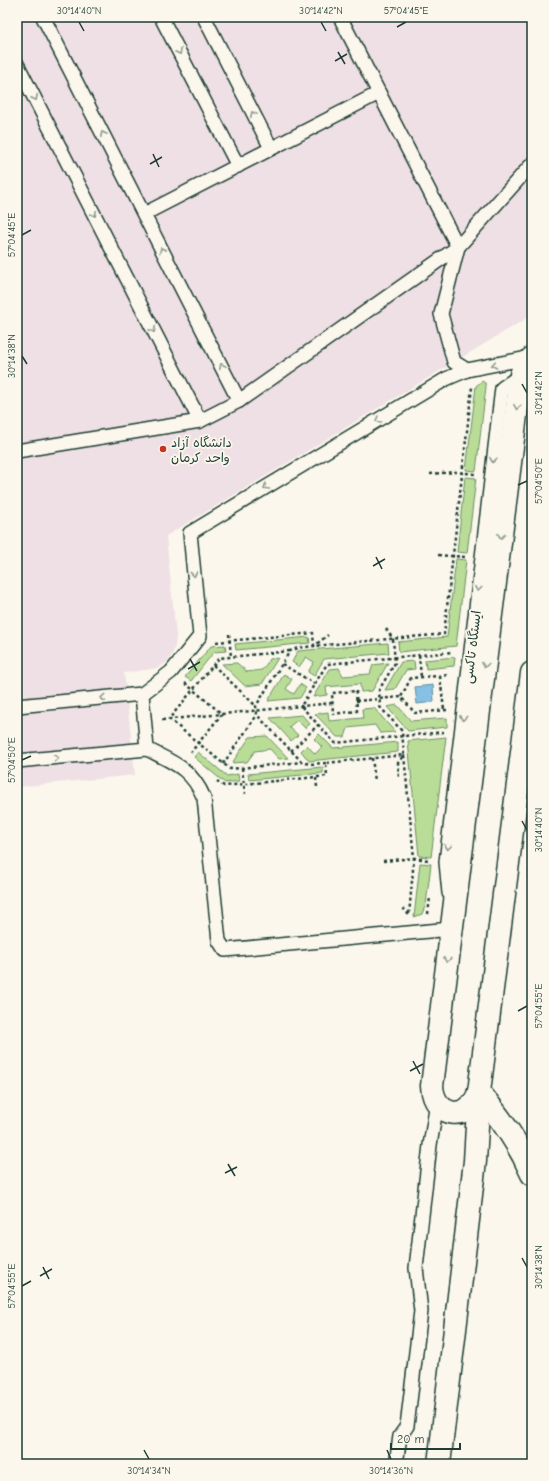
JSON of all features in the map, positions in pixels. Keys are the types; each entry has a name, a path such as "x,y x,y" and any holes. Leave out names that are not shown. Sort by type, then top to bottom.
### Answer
{"street":[{"path":"479,1092 476,1101 470,1108 462,1112 453,1113 444,1110 437,1103 432,1095 432,1086 451,929 528,363"},
{"path":"439,1464 475,1161 479,1092 527,749 532,673"},
{"path":"479,1092 506,1126 521,1149 532,1174"}],"lane":[{"path":"43,17 239,401"},
{"path":"161,17 238,166"},
{"path":"204,17 271,148"},
{"path":"340,17 458,247 441,314 454,362 467,370"},
{"path":"17,64 200,421"},
{"path":"144,214 379,93"},
{"path":"17,451 200,421 239,401 458,247 532,164"},
{"path":"17,706 142,694 171,672 200,636 190,533 446,379 467,370 528,363"},
{"path":"142,694 147,749"},
{"path":"17,761 147,749 180,766 188,772 198,783 204,798 219,941 225,950 451,929"},
{"path":"396,1464 400,1436 407,1426 421,1311 416,1268 437,1103"}],"path":[{"path":"169,719 219,658 290,651 298,648 314,646 444,634 473,384"},
{"path":"430,474 462,473 480,475"},
{"path":"438,555 470,557"},
{"path":"386,629 393,639 395,663 379,690 380,707 402,731 414,858 409,916 403,908"},
{"path":"209,642 313,633 314,646"},
{"path":"229,634 231,657"},
{"path":"314,646 328,635"},
{"path":"256,706 290,651"},
{"path":"301,706 327,664 459,651"},
{"path":"419,655 421,677"},
{"path":"282,664 315,684"},
{"path":"213,665 256,706 257,711 257,715 223,764"},
{"path":"171,672 222,714"},
{"path":"401,697 412,678 456,674"},
{"path":"440,676 444,710"},
{"path":"356,691 357,711 333,714 332,703 332,693 356,691"},
{"path":"356,701 401,697"},
{"path":"401,697 415,713 452,709"},
{"path":"156,720 332,703"},
{"path":"301,706 335,743 449,732"},
{"path":"180,766 222,714"},
{"path":"257,715 302,762"},
{"path":"169,719 230,769 302,762 310,764 326,763 404,755"},
{"path":"291,751 318,725"},
{"path":"399,778 398,763 404,755"},
{"path":"372,758 375,781"},
{"path":"212,776 224,786 316,778 327,776 326,763"},
{"path":"242,768 245,794"},
{"path":"316,778 317,786"},
{"path":"383,861 414,858 434,861"}],"shaded area":[{"name":"دانشگاه آزاد واحد کرمان","path":"17,17 532,17 532,315 166,536 176,636 175,646 172,655 166,663 158,668 124,673 135,775 17,787"}],"green space":[{"path":"482,381 485,383 486,387 476,471 466,470 476,386"},
{"path":"465,477 476,478 467,553 457,552"},
{"path":"456,559 466,560 456,646 399,652 398,642 447,637"},
{"path":"309,637 310,643 236,650 235,644"},
{"path":"388,643 389,653 324,659 314,676 308,672 314,662 306,657 299,667 292,662 298,651"},
{"path":"225,645 226,651 214,652 191,681 185,677 211,646"},
{"path":"455,657 454,666 426,669 425,660"},
{"path":"278,658 262,684 245,686 222,664 237,663 247,672 262,670 270,659"},
{"path":"414,661 415,669 406,670 395,689 385,690 401,662"},
{"path":"388,663 372,691 361,692 360,684 326,687 327,695 313,697 330,669 339,668 343,676 370,674 373,665"},
{"path":"284,674 292,679 286,689 294,694 300,684 306,688 300,698 268,701"},
{"path":"397,705 411,721 447,718 447,727 408,731 387,707"},
{"path":"374,708 395,732 380,733 375,725 348,728 345,737 337,737 315,714 328,712 329,721 363,718 362,709"},
{"path":"302,715 310,724 305,728 297,720 289,727 298,735 291,741 270,718"},
{"path":"319,734 333,748 398,742 398,752 309,761 301,751 307,745 315,754 322,747 314,739"},
{"path":"267,736 288,758 279,759 270,749 255,751 247,762 232,763 250,737"},
{"path":"446,737 431,857 419,856 408,741"},
{"path":"198,752 227,776 238,774 239,781 225,783 194,757"},
{"path":"323,767 323,773 249,780 248,774"},
{"path":"420,863 431,864 426,904 422,914 414,917"}],"water":[{"path":"433,685 434,702 417,704 415,687"}],"place":[{"name":"دانشگاه آزاد واحد کرمان","path":"163,449"}]}
